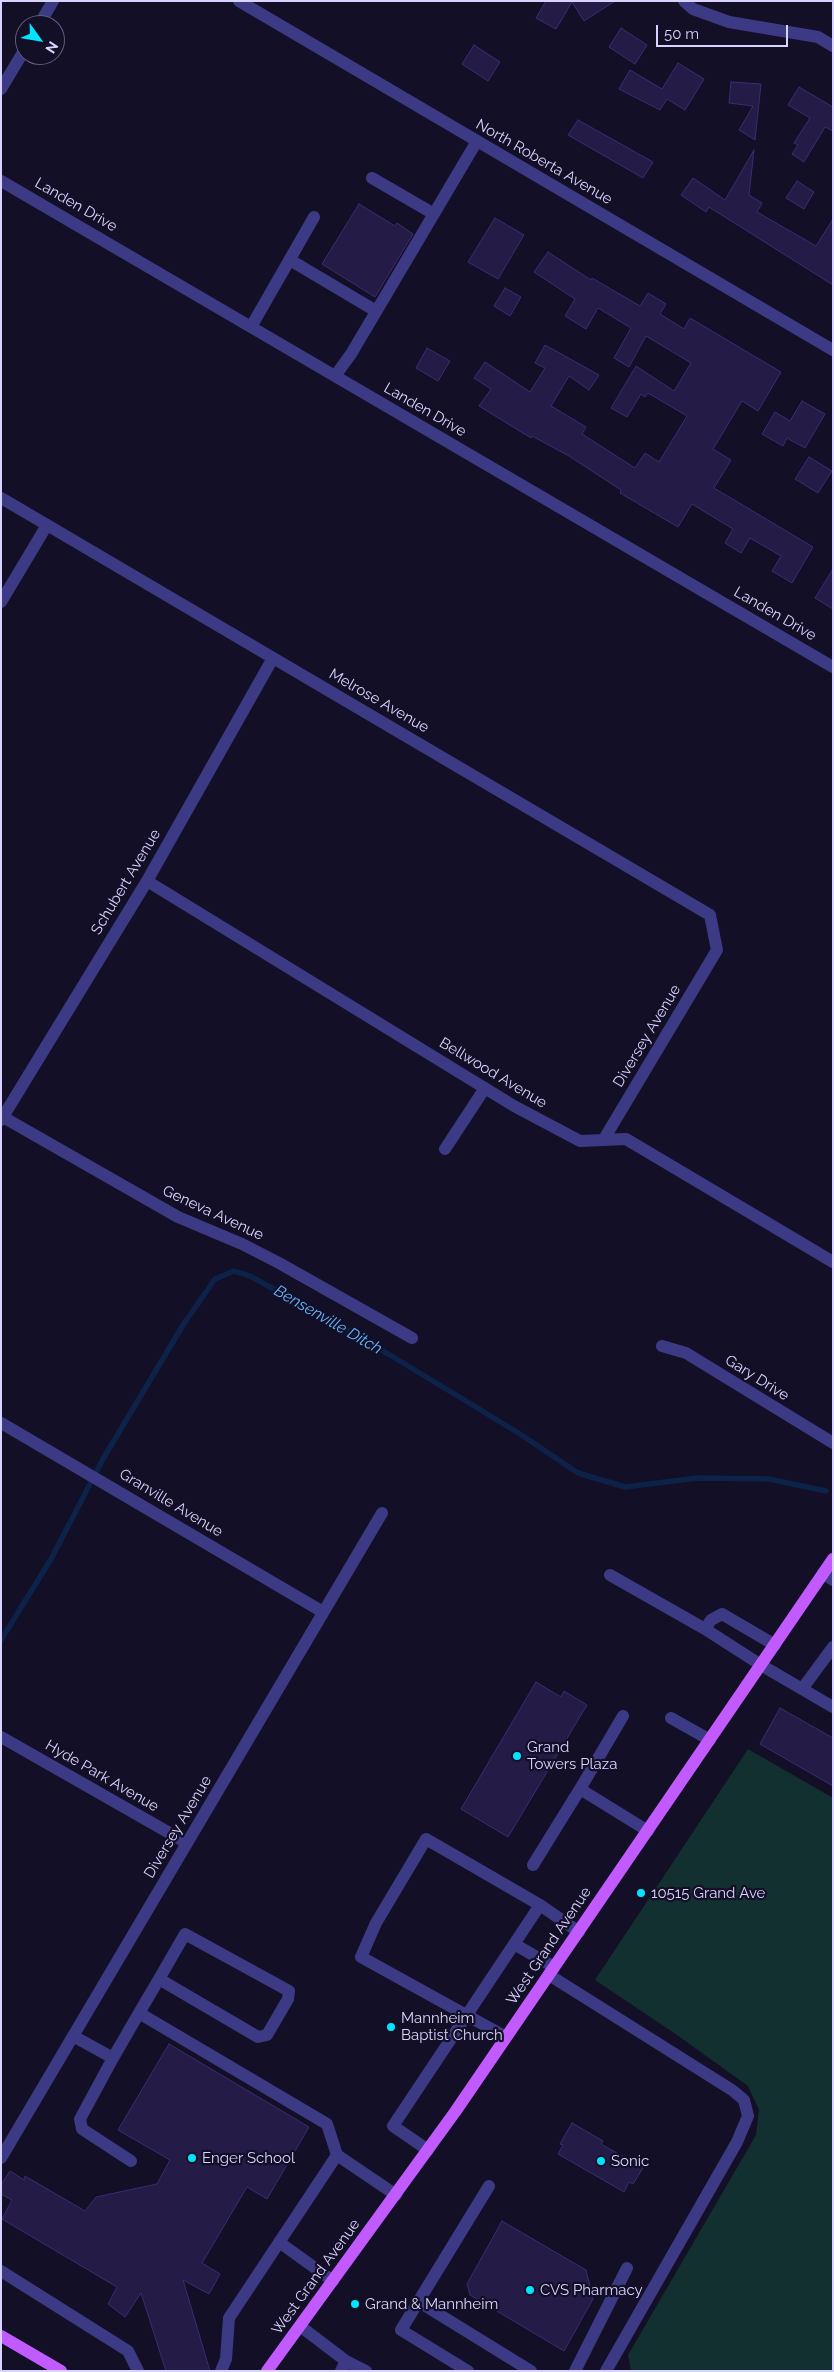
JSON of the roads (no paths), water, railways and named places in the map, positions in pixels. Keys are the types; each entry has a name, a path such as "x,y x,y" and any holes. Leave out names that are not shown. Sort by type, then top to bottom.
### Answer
{"main road":[{"name":"West Grand Avenue","path":"267,2371 428,2150 761,1665 828,1576 833,1559"},
{"path":"1,2336 61,2371"}],"street":[{"path":"45,15 53,1"},
{"name":"North Roberta Avenue","path":"240,1 833,350"},
{"path":"684,1 694,9 729,22 818,37 833,46"},
{"path":"1,89 15,65"},
{"path":"335,376 477,141"},
{"path":"372,178 434,214"},
{"name":"Landen Drive","path":"1,181 833,667"},
{"path":"252,327 314,217"},
{"path":"290,260 376,311"},
{"name":"Melrose Avenue","path":"1,498 710,915 717,950"},
{"path":"1,602 48,525"},
{"name":"Schubert Avenue","path":"2,1118 147,881 273,658"},
{"name":"Bellwood Avenue","path":"147,881 485,1088 580,1141 626,1139 833,1262"},
{"name":"Diversey Avenue","path":"604,1139 717,950"},
{"path":"445,1149 485,1088"},
{"name":"Geneva Avenue","path":"2,1118 178,1217 279,1262 412,1338"},
{"name":"Gary Drive","path":"662,1346 686,1353 833,1443"},
{"name":"Granville Avenue","path":"1,1423 324,1612"},
{"name":"Diversey Avenue","path":"1,2158 382,1513"},
{"path":"610,1575 833,1707"},
{"path":"704,1629 711,1620 722,1614 775,1645"},
{"path":"802,1689 833,1647"},
{"path":"533,1864 623,1716"},
{"path":"670,1718 710,1740"},
{"name":"Hyde Park Avenue","path":"1,1737 187,1843"},
{"path":"580,1789 648,1831"},
{"path":"506,2037 361,1957 376,1924 426,1839 540,1905 579,1932"},
{"path":"428,2150 393,2126 540,1905"},
{"path":"131,2161 82,2129 80,2119 138,2013 185,1934 289,1992 288,1999 267,2035 258,2037 159,1979"},
{"path":"514,1944 732,2090 744,2100 748,2116 736,2142 606,2371"},
{"path":"138,2013 327,2124 337,2156 396,2195"},
{"path":"73,2036 113,2058"},
{"path":"221,2371 226,2359 229,2318 337,2156"},
{"path":"468,2371 401,2330 489,2186"},
{"path":"279,2242 333,2281"},
{"path":"575,2371 627,2268"},
{"path":"1,2272 128,2351 138,2371"},
{"path":"419,2302 531,2371"},
{"path":"300,2326 344,2366 366,2371"}],"waterway":[{"name":"Bensenville Ditch","path":"1,1640 51,1559 103,1459 183,1325 215,1279 234,1271 250,1276 357,1335 517,1432 578,1473 625,1487 697,1478 769,1479 826,1491"}],"place":[{"name":"Grand Towers Plaza","path":"517,1756"},
{"name":"10515 Grand Ave","path":"641,1893"},
{"name":"Mannheim Baptist Church","path":"391,2027"},
{"name":"Enger School","path":"192,2158"},
{"name":"Sonic","path":"601,2161"},
{"name":"CVS Pharmacy","path":"530,2290"},
{"name":"Grand & Mannheim","path":"355,2304"}]}
